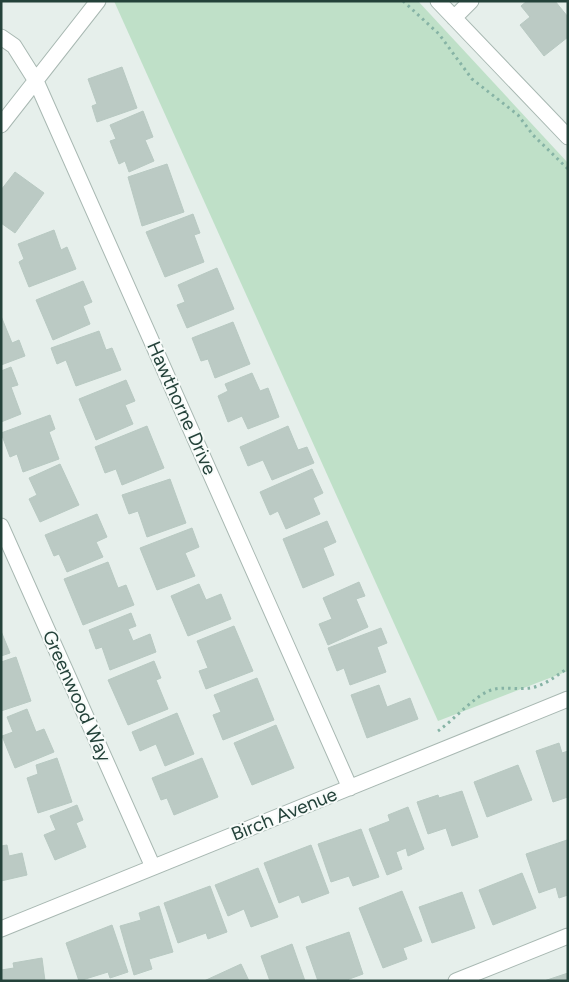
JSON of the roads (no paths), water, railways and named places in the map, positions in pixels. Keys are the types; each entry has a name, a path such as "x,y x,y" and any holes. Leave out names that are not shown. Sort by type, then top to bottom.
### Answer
{"street":[{"path":"1,125 98,1"},
{"path":"438,1 568,138"},
{"path":"454,18 471,1"},
{"name":"Hawthorne Drive","path":"1,37 14,46 36,81 350,788"},
{"name":"Greenwood Way","path":"1,526 153,867"},
{"name":"Birch Avenue","path":"1,929 568,700"},
{"path":"456,981 568,936"}]}
